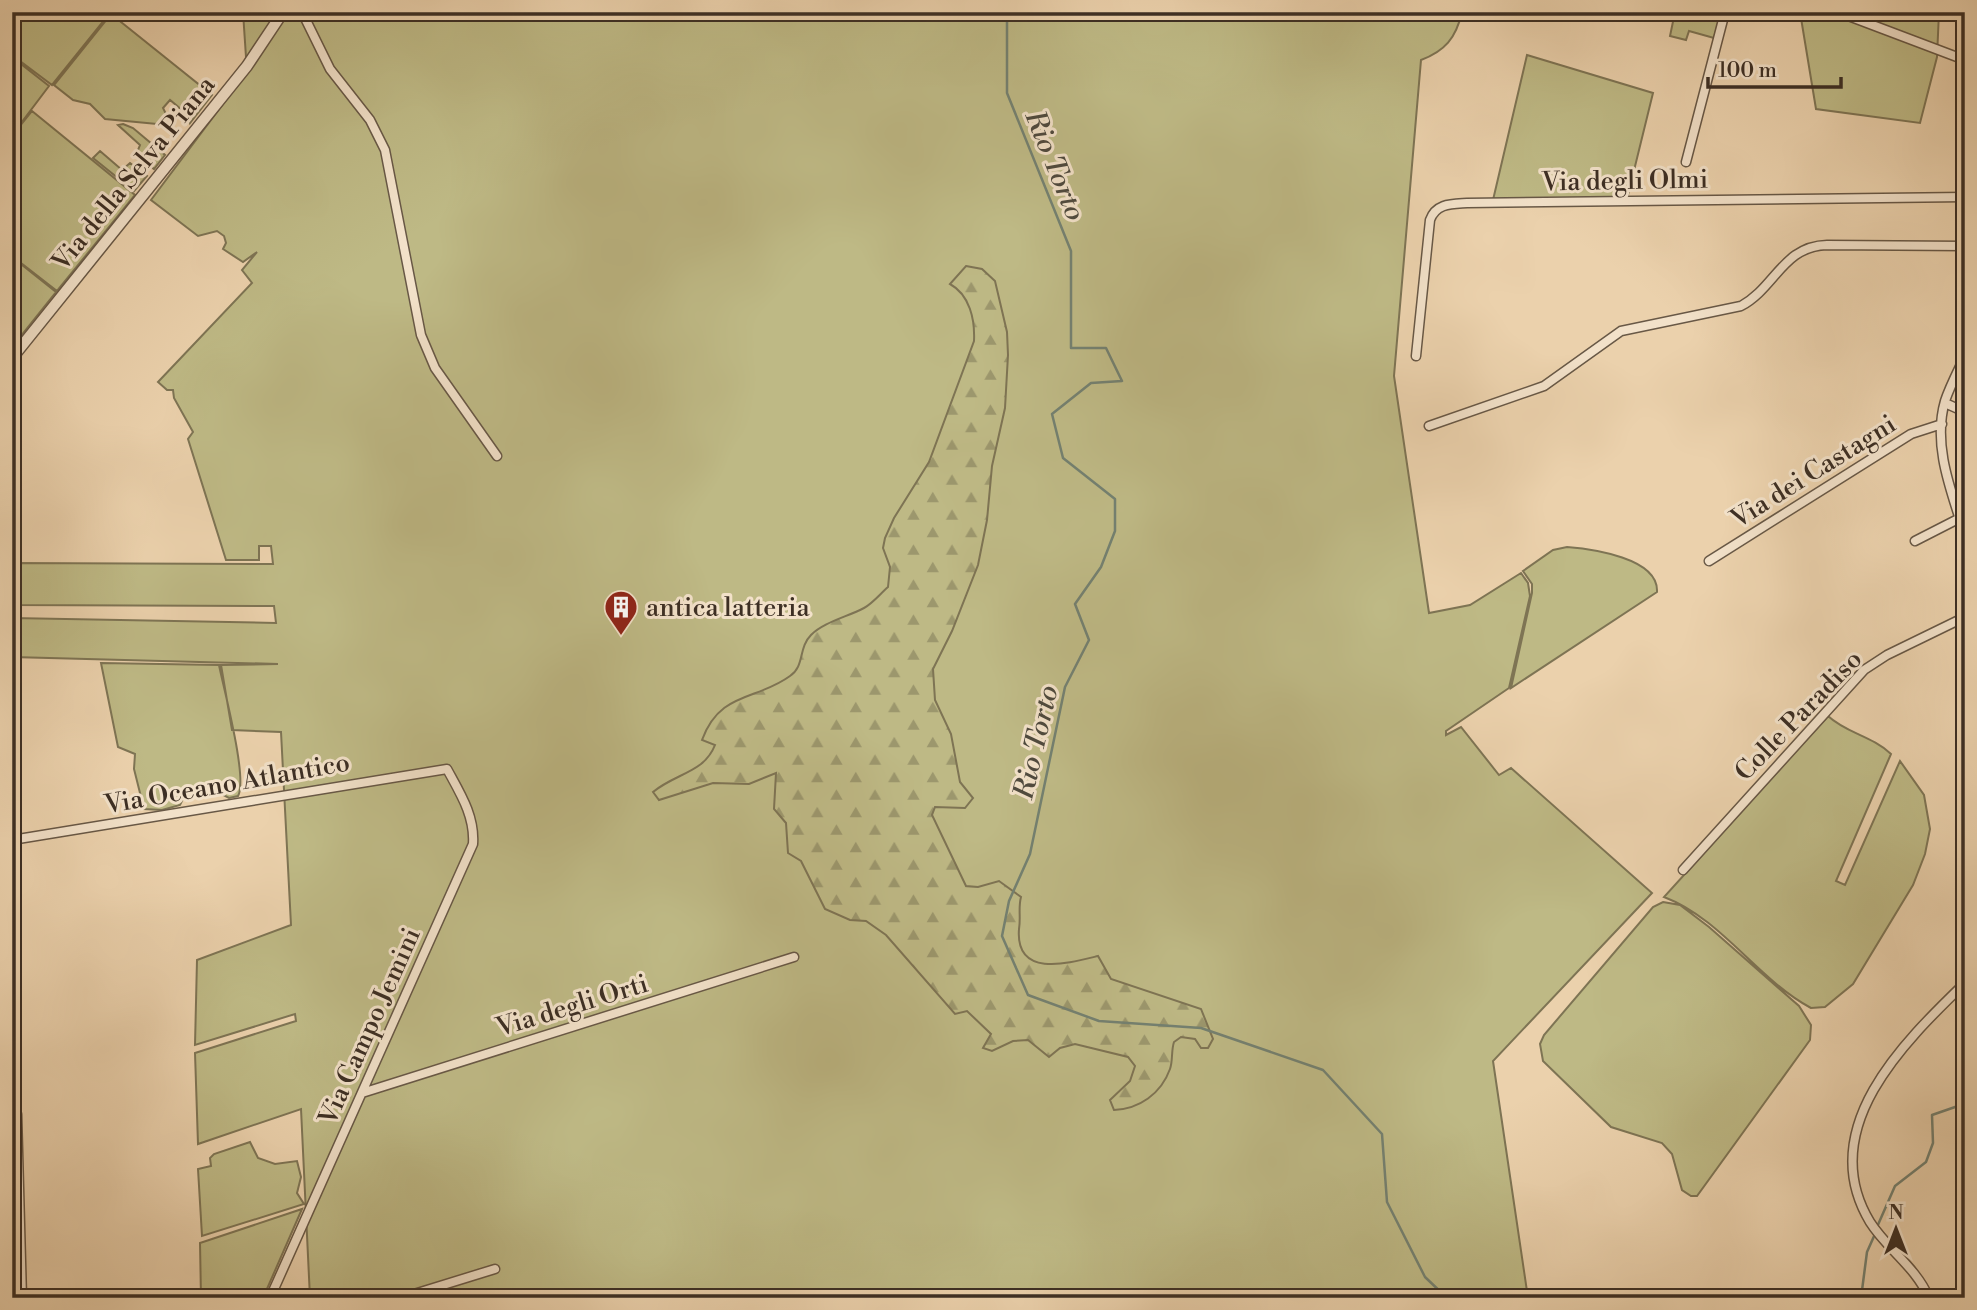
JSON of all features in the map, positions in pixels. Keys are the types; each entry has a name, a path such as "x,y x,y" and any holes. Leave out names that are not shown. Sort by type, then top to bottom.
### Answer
{"street":[{"name":"Via della Selva Piana","path":"12,358 247,66 283,12"},
{"path":"302,12 327,64 370,120 385,150 421,335 429,358 497,456"},
{"path":"1686,162 1726,12"},
{"path":"1838,12 1965,60"},
{"name":"Via degli Olmi","path":"1416,356 1430,220 1433,212 1443,206 1467,203 1965,197"},
{"path":"1429,426 1544,386 1621,331 1741,306 1759,293 1791,256 1804,248 1827,245 1965,246"},
{"path":"1965,356 1945,403 1942,424 1944,462 1965,535"},
{"path":"1945,403 1965,412"},
{"name":"Via dei Castagni","path":"1709,561 1911,434 1942,424"},
{"path":"1915,541 1959,518"},
{"name":"Colle Paradiso","path":"1683,870 1864,670 1887,654 1965,617"},
{"name":"Via Oceano Atlantico","path":"12,840 440,768 447,769"},
{"name":"Via Campo Jemini","path":"270,1298 473,844 472,826 466,807 447,769"},
{"name":"Via degli Orti","path":"362,1093 794,957"},
{"path":"1929,1298 1917,1275 1871,1223 1859,1199 1854,1173 1859,1127 1867,1101 1890,1061 1965,983"},
{"path":"17,1114 15,1204 22,1298"},
{"path":"401,1298 495,1269"}],"green space":[{"path":"12,12 110,13 52,85 12,55"},
{"path":"243,12 1462,12 1453,36 1443,48 1421,60 1394,376 1429,613 1470,605 1521,573 1528,583 1530,596 1509,688 1446,731 1446,735 1461,727 1499,775 1511,768 1652,893 1493,1061 1528,1298 310,1298 301,1109 198,1144 195,1053 296,1021 295,1014 195,1045 197,960 291,925 281,732 232,730 221,665 278,664 12,657 12,618 276,623 274,606 12,605 12,563 273,564 271,546 259,546 259,560 226,560 188,439 193,432 174,398 173,390 167,390 158,382 252,283 242,270 257,252 243,262 223,249 226,243 224,236 217,231 198,236 151,200 247,72"},
{"path":"1675,12 1721,12 1714,38 1689,31 1686,40 1670,36"},
{"path":"1800,12 1939,12 1937,57 1920,123 1816,109"},
{"path":"111,14 212,95 190,123 188,115 170,100 163,108 168,118 157,124 105,119 90,104 73,100 54,85"},
{"path":"1527,55 1653,93 1627,199 1493,200"},
{"path":"12,57 49,86 12,135"},
{"path":"32,111 135,195 57,291 12,256 12,136"},
{"path":"118,125 133,128 165,155 154,169 136,155 140,145"},
{"path":"100,151 122,170 130,163 147,176 134,191 93,158"},
{"path":"12,257 56,292 12,347"},
{"path":"966,266 982,269 995,281 1007,332 1005,408 992,466 987,520 978,565 952,631 933,669 935,700 951,734 960,782 973,798 965,808 935,807 932,815 966,886 978,887 999,881 1021,897 1020,945 1026,955 1046,964 1073,962 1098,956 1111,979 1201,1009 1213,1039 1208,1048 1201,1048 1195,1039 1181,1037 1174,1042 1170,1069 1161,1086 1140,1103 1123,1109 1114,1110 1110,1100 1130,1081 1135,1066 1128,1057 1075,1044 1060,1048 1049,1057 1028,1040 1013,1041 992,1051 983,1048 991,1034 967,1011 955,1014 886,935 866,921 850,920 825,909 801,861 788,853 786,823 774,809 776,773 749,784 713,783 659,800 653,792 697,767 710,754 715,745 702,740 719,713 740,699 790,676 798,667 804,645 816,630 864,608 888,587 890,567 883,548 885,538 894,518 929,462 974,341 967,301 950,284"},
{"path":"1567,547 1607,553 1636,563 1655,580 1657,592 1511,688 1532,593 1532,584 1523,571 1553,550"},
{"path":"101,663 219,665 238,754 238,796 229,798 210,788 197,796 184,797 180,805 162,810 144,809 134,769 135,754 118,747"},
{"path":"1828,716 1891,754 1836,881 1845,885 1900,761 1924,795 1930,829 1925,854 1913,885 1853,984 1825,1007 1811,1008 1773,982 1704,920 1664,897"},
{"path":"1663,902 1680,905 1709,927 1799,1006 1811,1025 1810,1040 1697,1196 1691,1196 1682,1190 1672,1154 1662,1143 1611,1127 1543,1061 1540,1044 1544,1035 1653,907"},
{"path":"250,1142 258,1158 275,1164 297,1161 301,1177 297,1193 304,1204 202,1236 198,1169 211,1166 210,1158 214,1154"},
{"path":"302,1209 263,1298 201,1298 200,1243"}],"waterway":[{"name":"Rio Torto","path":"1007,12 1007,93 1071,251 1071,348 1106,348 1122,381 1091,383 1052,414 1063,458 1115,499 1115,531 1101,567 1075,604 1089,640 1065,687 1030,854 1009,901 1002,936 1028,995 1099,1021 1201,1028 1323,1070 1382,1134 1387,1202 1425,1277 1447,1298"},
{"path":"1877,1227 1895,1186 1926,1162 1933,1143 1932,1115 1958,1106 1965,1109"},
{"path":"1861,1298 1867,1252 1875,1234"}],"place":[{"name":"antica latteria","path":"621,637"}]}
